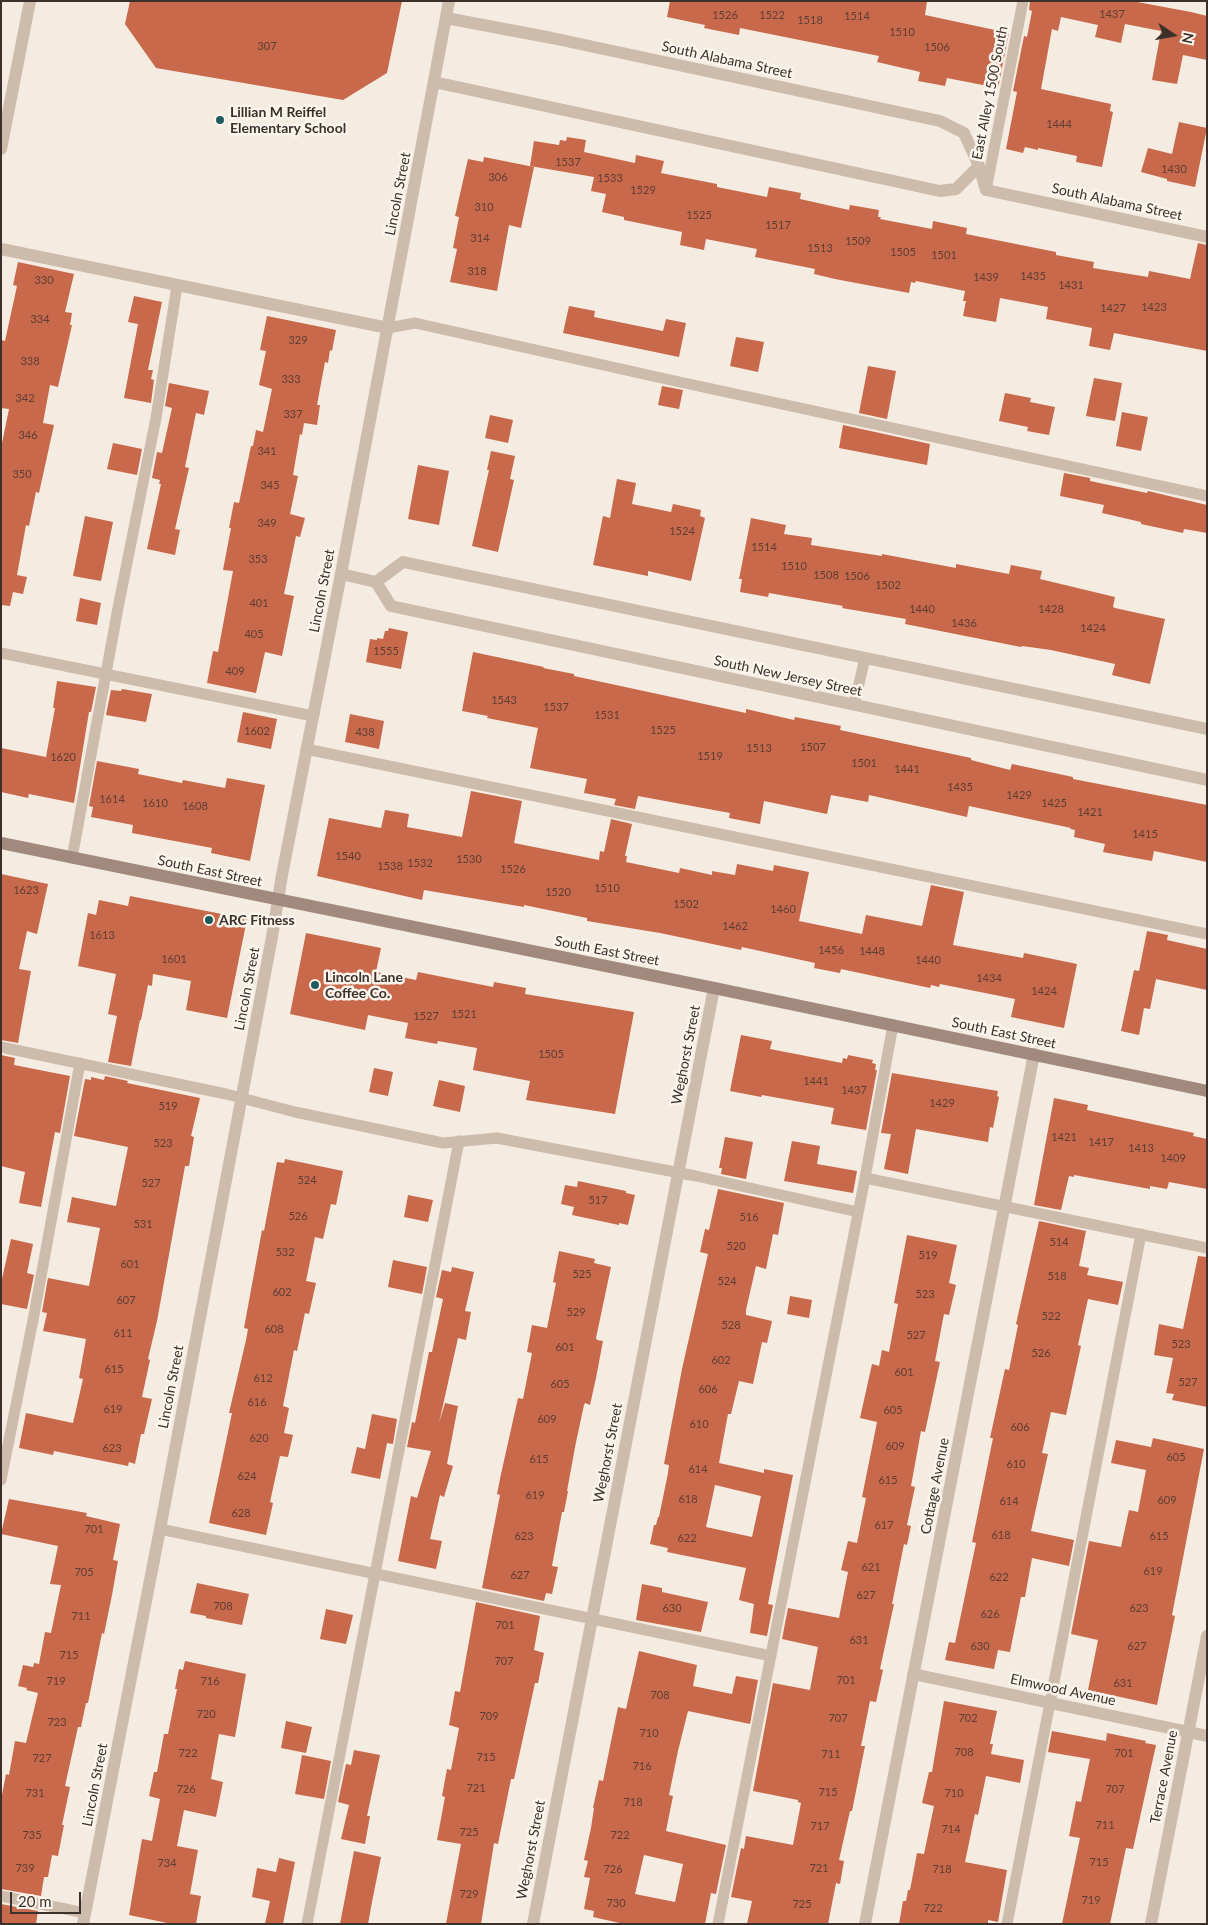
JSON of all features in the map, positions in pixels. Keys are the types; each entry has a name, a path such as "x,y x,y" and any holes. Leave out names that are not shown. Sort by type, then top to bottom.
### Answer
{"main road":[{"name":"South East Street","path":"1,843 714,988 1207,1091"}],"street":[{"path":"1,149 5,106 30,1"},
{"name":"Lincoln Street","path":"84,1918 160,1529 449,1"},
{"name":"South Alabama Street","path":"446,18 552,38 940,121 964,133 979,166 986,190 1207,237"},
{"path":"434,82 940,191 956,189 979,166"},
{"path":"1,249 388,328"},
{"path":"341,574 376,582 403,562 1207,729"},
{"name":"South New Jersey Street","path":"376,582 392,606 1207,780"},
{"name":"Weghorst Street","path":"532,1924 714,988"},
{"name":"Cottage Avenue","path":"865,1924 1034,1054"},
{"name":"Terrace Avenue","path":"1151,1924 1207,1636"},
{"name":"Elmwood Avenue","path":"913,1674 1207,1736"}],"lane":[{"name":"East Alley 1500 South","path":"986,190 1023,1"},
{"path":"72,858 156,418 177,286"},
{"path":"388,328 415,323 1207,496"},
{"path":"1,653 313,716"},
{"path":"854,705 865,658"},
{"path":"306,749 1207,934"},
{"path":"718,1924 865,1178 893,1025"},
{"path":"1,1047 443,1143 497,1138 678,1173 858,1212"},
{"path":"1,1480 36,1306 80,1064"},
{"path":"308,1924 459,1141"},
{"path":"865,1178 1207,1248"},
{"path":"1007,1924 1141,1234"},
{"path":"160,1529 770,1656"},
{"path":"1,1896 84,1918"}],"building":[{"path":"130,1 402,1 387,73 343,100 156,68 125,24"},
{"path":"670,1 927,1 925,15 1009,33 998,88 947,78 945,86 918,81 920,72 877,62 879,56 740,28 739,35 704,28 705,25 667,17"},
{"path":"1030,1 1132,1 1207,16 1207,60 1183,55 1177,84 1152,80 1161,31 1125,24 1121,43 1095,37 1098,25 1061,17 1058,31 1052,29 1041,89 1111,104 1110,111 1113,112 1102,167 1076,162 1077,156 1038,148 1038,150 1025,147 1023,153 1006,149 1017,92 1013,91 1024,36 1027,37 1032,11 1029,10"},
{"path":"1179,122 1207,128 1195,187 1167,181 1167,179 1141,172 1148,148 1172,154"},
{"path":"567,137 586,140 584,152 635,163 636,155 664,161 661,173 717,184 717,187 767,197 769,187 801,193 800,199 849,210 850,205 879,210 878,217 881,217 880,219 932,229 933,221 967,228 966,234 1056,252 1056,255 1094,262 1093,268 1148,277 1149,271 1190,279 1198,243 1207,245 1207,351 1114,333 1110,350 1089,346 1092,328 1046,319 1048,307 1000,298 996,322 963,316 966,301 963,301 965,291 916,281 915,283 911,282 909,293 835,279 814,274 815,269 755,257 757,249 706,239 704,250 680,245 682,232 624,220 624,217 602,212 606,194 591,191 594,177 530,166 534,141 559,145 560,140 566,141"},
{"path":"484,157 534,167 521,228 509,225 497,291 450,282 457,249 453,248 459,217 455,216 468,159 483,162"},
{"path":"18,262 74,274 65,312 72,313 70,325 72,325 58,387 50,385 43,423 54,425 39,493 36,492 29,526 26,525 17,575 27,577 23,594 13,592 10,606 1,605 1,448 9,409 1,408 1,340 5,341 17,286 13,285"},
{"path":"134,296 162,302 148,370 153,370 151,379 154,380 151,403 124,398 138,324 128,322"},
{"path":"569,306 595,311 594,317 663,331 666,319 686,323 679,357 563,333"},
{"path":"267,316 336,330 328,363 325,362 317,405 320,405 317,425 304,423 302,435 300,434 293,475 298,476 290,514 305,518 300,537 296,536 284,594 294,596 282,656 265,652 256,693 207,683 213,651 218,652 233,571 223,570 234,502 239,503 256,430 263,432 272,389 259,385 266,351 260,350"},
{"path":"736,337 764,342 758,372 730,366"},
{"path":"868,366 896,371 887,419 859,413"},
{"path":"1094,378 1122,383 1115,421 1086,416"},
{"path":"169,383 209,391 204,415 196,413 185,467 189,468 175,529 180,530 175,555 147,549 161,484 159,484 160,480 152,478 157,452 162,453 172,408 165,406"},
{"path":"662,386 683,390 679,409 658,405"},
{"path":"1005,393 1031,398 1030,402 1055,407 1049,435 1027,431 1028,427 999,421"},
{"path":"1122,412 1148,417 1141,451 1116,446"},
{"path":"490,415 513,420 508,443 485,438"},
{"path":"843,425 930,444 927,465 839,448"},
{"path":"113,443 142,449 137,475 107,469"},
{"path":"491,451 515,456 510,479 514,480 498,552 472,546 489,470 487,470"},
{"path":"418,465 449,471 439,525 408,519"},
{"path":"1064,473 1090,478 1090,481 1147,493 1148,491 1207,505 1207,533 1184,529 1183,533 1141,524 1141,522 1102,513 1104,505 1060,496"},
{"path":"617,479 636,483 632,504 671,512 673,504 701,510 700,516 705,518 691,581 648,571 648,576 593,565 603,516 610,518"},
{"path":"85,516 113,522 101,581 73,576"},
{"path":"751,518 786,525 784,534 812,538 811,545 882,556 882,554 956,568 956,564 1009,574 1011,565 1042,571 1040,579 1115,597 1113,607 1115,608 1165,619 1150,684 1112,675 1115,664 1051,650 1021,647 905,624 906,619 842,608 843,606 769,593 768,597 740,592 742,579 739,579"},
{"path":"80,598 101,603 97,625 76,621"},
{"path":"389,628 408,632 401,669 366,662 370,639 383,639 385,631 388,631"},
{"path":"473,652 746,713 746,709 794,720 795,717 841,726 840,730 971,758 971,760 1010,770 1012,764 1073,777 1073,779 1207,805 1207,862 1154,851 1152,861 1103,852 1105,844 1074,837 1075,830 1071,828 969,806 967,817 869,795 868,802 831,795 827,814 764,801 760,824 729,818 730,813 638,796 635,809 614,805 616,799 584,793 587,779 530,768 538,728 462,711"},
{"path":"57,681 96,687 91,712 89,712 74,803 29,794 28,798 1,792 1,748 46,757 55,708 53,708"},
{"path":"122,689 152,694 146,722 106,715 111,690 121,691"},
{"path":"243,712 277,719 271,749 237,742"},
{"path":"350,714 384,721 379,749 345,742"},
{"path":"97,761 139,769 138,774 182,783 183,780 225,788 227,778 265,785 250,861 211,853 212,848 132,833 133,825 91,817 93,807 89,806"},
{"path":"471,791 522,801 514,843 599,860 600,851 604,852 611,819 632,824 625,856 627,856 626,862 679,873 680,868 712,875 712,871 735,875 737,864 773,871 774,865 809,872 799,921 862,934 866,915 922,926 931,885 964,892 953,945 1023,958 1024,953 1077,964 1064,1028 1011,1017 1015,999 940,984 939,987 931,985 930,988 841,969 840,973 814,968 815,963 742,947 741,950 660,933 587,921 587,918 524,905 524,907 424,890 422,900 317,876 329,818 381,828 385,810 409,814 407,827 462,837"},
{"path":"1,874 48,884 37,934 27,931 19,969 31,971 18,1043 1,1040"},
{"path":"130,896 247,919 227,1018 186,1010 191,981 153,974 152,986 148,985 131,1066 108,1062 117,1016 108,1014 116,974 78,966 88,913 96,915 99,900 128,906"},
{"path":"1147,931 1168,935 1167,940 1207,949 1207,990 1156,979 1150,1009 1144,1008 1139,1035 1121,1031 1134,970 1139,971"},
{"path":"306,933 381,948 376,972 416,980 418,972 493,987 494,982 526,988 525,994 634,1012 615,1114 526,1100 530,1081 473,1070 477,1048 438,1041 437,1044 405,1038 408,1023 368,1015 365,1030 290,1014"},
{"path":"741,1035 772,1041 770,1049 842,1063 843,1058 847,1059 848,1055 873,1060 872,1063 876,1064 875,1070 877,1070 866,1130 831,1124 834,1108 730,1091"},
{"path":"1,1055 15,1058 14,1065 70,1076 60,1133 55,1132 41,1207 19,1203 25,1172 1,1166"},
{"path":"374,1068 393,1072 388,1096 369,1092"},
{"path":"892,1073 998,1091 997,1096 999,1097 993,1128 990,1127 988,1142 916,1129 908,1174 884,1169 891,1134 881,1133"},
{"path":"105,1076 128,1081 127,1083 200,1098 191,1136 194,1137 189,1166 185,1166 157,1321 148,1359 150,1360 142,1397 152,1399 144,1434 141,1434 135,1464 129,1462 128,1466 54,1451 53,1455 19,1448 26,1413 73,1423 83,1379 79,1378 86,1339 43,1331 47,1313 42,1312 48,1278 89,1286 100,1228 67,1222 72,1197 116,1206 128,1147 74,1136 85,1079 91,1080 91,1077 104,1080"},
{"path":"439,1080 465,1086 460,1112 433,1106"},
{"path":"1054,1098 1088,1105 1087,1110 1194,1133 1193,1136 1207,1139 1207,1189 1169,1182 1167,1189 1150,1186 1150,1189 1074,1175 1074,1177 1069,1176 1061,1210 1034,1205"},
{"path":"725,1137 753,1142 746,1179 721,1174 722,1168 719,1168"},
{"path":"792,1141 820,1146 817,1164 857,1171 853,1193 784,1181"},
{"path":"285,1159 343,1171 336,1205 331,1204 323,1239 315,1237 306,1281 316,1283 309,1314 305,1313 297,1351 294,1350 283,1406 289,1408 284,1433 293,1435 288,1457 280,1456 270,1502 273,1503 266,1535 209,1523 232,1413 229,1413 248,1329 244,1328 262,1230 264,1231 277,1162 284,1163"},
{"path":"578,1181 626,1191 626,1193 635,1195 628,1225 619,1223 619,1225 572,1215 574,1207 561,1204 565,1185 577,1187"},
{"path":"718,1189 784,1203 778,1235 773,1234 766,1269 756,1266 746,1310 746,1315 772,1321 767,1343 762,1342 753,1384 739,1381 731,1414 728,1414 719,1463 764,1473 764,1469 793,1475 768,1604 773,1605 767,1636 750,1633 754,1604 739,1600 746,1568 667,1552 668,1548 650,1544 654,1525 656,1525 659,1517 668,1473 669,1465 664,1464 682,1369 708,1254 700,1252 705,1229 709,1230","holes":["715,1485 761,1496 752,1537 706,1527"]},
{"path":"408,1195 433,1200 428,1222 404,1217"},
{"path":"1039,1221 1086,1231 1079,1266 1089,1268 1087,1275 1123,1282 1118,1305 1088,1299 1078,1345 1081,1346 1066,1415 1051,1412 1042,1453 1048,1454 1031,1531 1074,1540 1069,1566 1032,1558 1025,1597 1021,1597 1010,1652 998,1650 994,1669 945,1660 949,1642 955,1643 976,1543 972,1542 993,1438 990,1438 1005,1369 1009,1370 1018,1325 1016,1324"},
{"path":"907,1235 957,1245 949,1283 956,1285 949,1315 944,1314 935,1361 940,1362 925,1432 921,1431 911,1486 915,1487 907,1525 911,1526 907,1545 904,1544 892,1604 894,1604 880,1669 883,1670 876,1702 870,1701 861,1746 865,1746 852,1811 850,1811 839,1860 844,1861 840,1884 836,1883 828,1924 747,1924 752,1901 731,1897 741,1848 744,1849 746,1836 793,1845 801,1803 798,1800 753,1791 773,1683 810,1690 818,1647 782,1639 788,1608 839,1618 848,1572 841,1570 848,1541 857,1543 866,1498 862,1497 877,1422 860,1418 872,1364 879,1366 882,1350 889,1352 898,1304 894,1303"},
{"path":"11,1239 33,1244 27,1273 34,1275 27,1309 1,1304 1,1283"},
{"path":"559,1251 595,1259 594,1263 611,1267 596,1338 603,1341 596,1378 590,1405 585,1403 584,1405 576,1442 564,1512 562,1512 552,1566 558,1567 552,1594 546,1593 544,1601 482,1588 500,1495 497,1494 501,1474 518,1398 523,1399 532,1353 527,1352 532,1325 547,1328 556,1283 553,1282"},
{"path":"1198,1256 1207,1257 1207,1407 1172,1400 1174,1394 1166,1393 1173,1358 1154,1355 1159,1324 1183,1329"},
{"path":"393,1260 427,1267 422,1294 388,1287"},
{"path":"452,1267 474,1272 465,1311 471,1312 466,1340 458,1338 439,1423 445,1403 458,1406 447,1464 453,1466 444,1497 440,1495 430,1539 442,1541 436,1569 398,1561 411,1496 417,1498 431,1451 407,1447 412,1422 415,1423 429,1352 432,1352 443,1299 436,1297 442,1270 451,1272"},
{"path":"790,1296 812,1300 809,1318 787,1314"},
{"path":"372,1414 397,1419 393,1444 387,1443 380,1479 351,1473 357,1447 365,1449"},
{"path":"1153,1438 1204,1449 1172,1615 1175,1616 1157,1705 1088,1690 1098,1640 1071,1634 1089,1541 1121,1547 1129,1510 1138,1512 1146,1470 1111,1463 1116,1440 1151,1447"},
{"path":"9,1499 87,1513 86,1516 120,1524 113,1560 118,1561 104,1634 102,1633 88,1703 86,1703 81,1727 78,1727 65,1786 70,1787 58,1856 52,1855 48,1877 44,1877 41,1896 1,1889 1,1800 6,1774 9,1775 15,1741 26,1743 38,1693 18,1686 23,1665 33,1667 34,1663 39,1664 45,1632 51,1633 61,1585 50,1584 58,1546 1,1534"},
{"path":"197,1583 249,1594 242,1625 190,1613"},
{"path":"642,1584 662,1588 662,1592 708,1602 701,1632 636,1620"},
{"path":"476,1602 540,1616 534,1650 544,1653 538,1683 535,1683 514,1779 511,1779 498,1844 494,1843 481,1924 446,1924 461,1844 437,1840 445,1797 442,1796 447,1769 451,1770 459,1728 449,1725 455,1691 460,1692"},
{"path":"326,1609 353,1615 346,1644 320,1639"},
{"path":"639,1651 697,1665 693,1686 732,1694 736,1676 758,1680 750,1724 688,1711 678,1751 669,1795 673,1796 666,1831 726,1845 716,1894 711,1893 705,1924 624,1924 593,1917 594,1911 584,1909 590,1878 584,1877 588,1861 584,1860 593,1808 599,1780 603,1781 618,1707 626,1709","holes":["644,1855 683,1864 675,1902 635,1894"]},
{"path":"185,1661 246,1674 235,1737 219,1734 211,1779 223,1782 216,1817 184,1810 177,1846 198,1850 190,1894 201,1896 196,1924 172,1924 129,1915 142,1839 152,1841 160,1799 149,1796 154,1772 157,1772 164,1734 168,1734 179,1669 183,1670"},
{"path":"944,1701 997,1711 990,1744 993,1744 991,1754 1024,1760 1020,1783 986,1776 978,1815 975,1814 965,1862 1007,1870 998,1922 988,1920 988,1924 899,1924 903,1901 906,1901 908,1890 910,1890 917,1853 924,1854 934,1806 922,1803 929,1772 932,1772"},
{"path":"286,1721 312,1727 306,1753 281,1748"},
{"path":"1052,1731 1106,1741 1107,1733 1146,1741 1145,1743 1156,1745 1133,1849 1126,1848 1110,1924 1062,1924 1080,1838 1069,1836 1076,1801 1081,1802 1090,1759 1048,1752"},
{"path":"354,1750 380,1755 367,1816 370,1816 365,1844 341,1839 349,1805 338,1802 346,1764 351,1765"},
{"path":"302,1755 331,1761 324,1799 295,1794"},
{"path":"354,1851 381,1857 368,1924 340,1924"},
{"path":"279,1858 295,1862 283,1924 265,1924 270,1901 252,1897 257,1868 276,1872"},
{"path":"1,1904 38,1911 36,1924 1,1924"}],"place":[{"name":"Lillian M Reiffel Elementary School","path":"220,120"},
{"name":"ARC Fitness","path":"209,920"},
{"name":"Lincoln Lane Coffee Co.","path":"315,985"}]}
